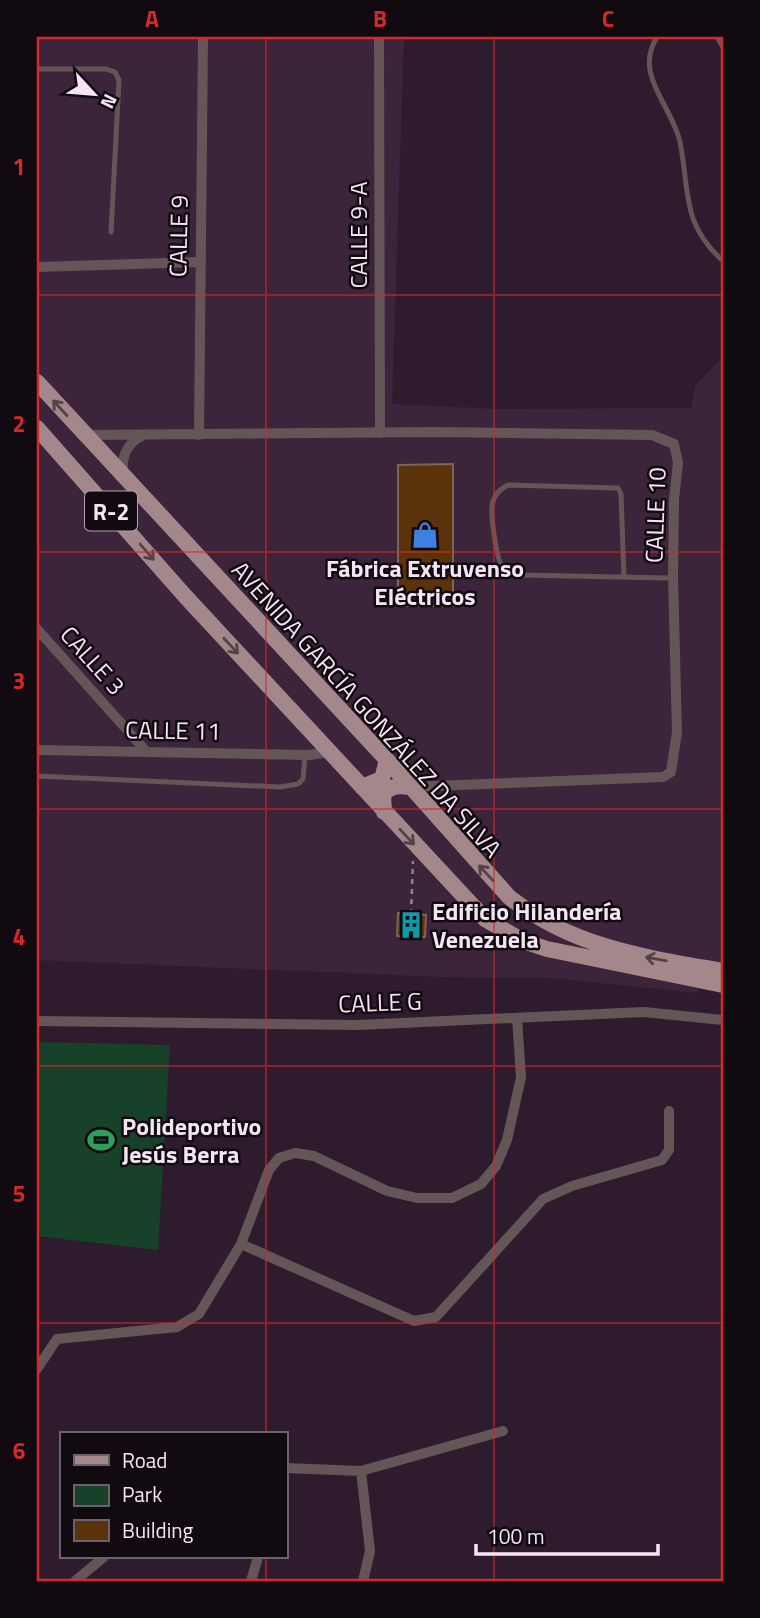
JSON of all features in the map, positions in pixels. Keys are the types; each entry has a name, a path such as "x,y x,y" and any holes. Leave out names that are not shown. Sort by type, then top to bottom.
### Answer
{"main road":[{"name":"AVENIDA GARCÍA GONZÁLEZ DA SILVA","path":"37,382 387,760 509,897 532,915 575,937 614,951 723,971"},
{"name":"R-2","path":"37,428 185,596 485,919 523,942 591,960 723,985"},
{"path":"362,787 382,779 387,760"},
{"path":"384,812 382,803 388,789 401,785 409,787"}],"street":[{"name":"CALLE 9","path":"199,435 203,37"},
{"name":"CALLE 9-A","path":"379,37 380,433"},
{"path":"37,267 199,262"},
{"name":"CALLE 10","path":"84,435 652,435 674,444 678,454 673,578 677,732 671,772 663,777 409,787"},
{"path":"124,479 126,452 137,438 144,435"},
{"name":"CALLE 3","path":"37,629 145,750"},
{"path":"307,755 317,739"},
{"name":"CALLE 11","path":"37,750 307,755 329,752"},
{"name":"CALLE G","path":"37,1021 331,1025 644,1012 723,1020"},
{"path":"37,1369 57,1339 177,1327 200,1314 241,1244 269,1170 279,1158 295,1153 314,1156 387,1191 417,1198 452,1198 481,1184 496,1166 507,1140 521,1077 517,1018"},
{"path":"241,1244 414,1321 428,1321 436,1317 522,1219 543,1199 572,1186 662,1160 669,1150 669,1111"},
{"path":"287,1468 360,1471 503,1432"},
{"path":"360,1471 370,1551 363,1581"},
{"path":"75,1581 103,1558"},
{"path":"251,1581 258,1558"}],"lane":[{"path":"657,37 650,48 648,70 680,142 685,194 692,222 710,249 723,261"},
{"path":"717,37 723,47"},
{"path":"37,69 106,69 115,72 119,80 111,232"},
{"path":"624,577 621,494 618,488 508,485 495,496 492,505 498,556 501,565 511,572 522,575 673,578"},
{"path":"37,776 280,787 298,784 303,779 307,755"}],"path":[{"path":"411,914 413,843"}],"shaded area":[{"path":"37,37 404,37 392,404 494,409 691,408 695,386 723,357 723,970 699,967 698,993 550,978 442,977 37,960"}],"green space":[{"name":"Polideportivo Jesús Berra","path":"37,1042 170,1045 158,1250 37,1236"}],"building":[{"name":"Fábrica Extruvenso Eléctricos","path":"453,464 453,606 398,606 398,465"},
{"name":"Edificio Hilandería Venezuela","path":"398,913 426,915 425,937 397,936"}],"place":[{"name":"Fábrica Extruvenso Eléctricos","path":"425,535"},
{"name":"Edificio Hilandería Venezuela","path":"411,925"},
{"name":"Polideportivo Jesús Berra","path":"101,1140"}]}
